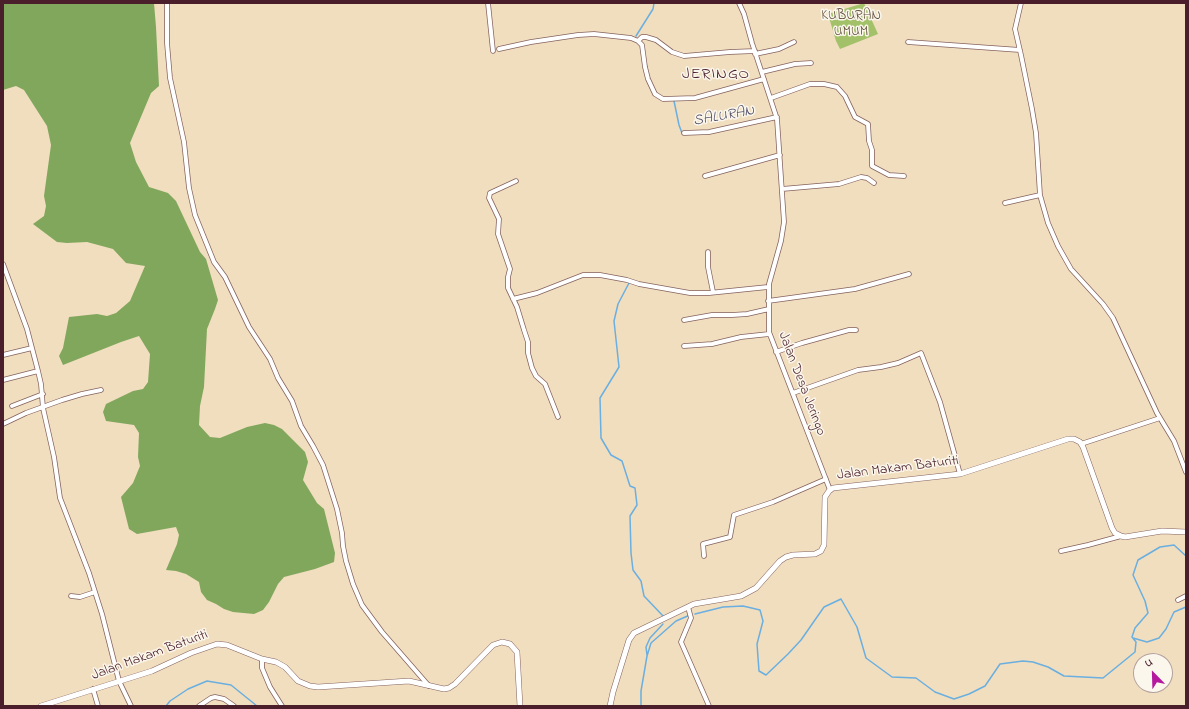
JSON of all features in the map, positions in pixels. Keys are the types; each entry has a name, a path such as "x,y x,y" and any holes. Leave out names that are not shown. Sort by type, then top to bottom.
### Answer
{"street":[{"path":"167,3 167,43 170,78 184,142 189,188 195,215 214,262 225,277 249,327 270,358 278,378 292,401 301,426 314,446 323,465 337,509 346,561 362,605 373,622 429,686"},
{"path":"488,3 493,51"},
{"name":"Jalan Desa Jeringo","path":"739,3 744,14 777,117 784,215 781,241 768,287 769,334 830,490"},
{"path":"1021,3 1015,28 1036,133 1040,195 1048,223 1058,246 1076,275 1103,304 1113,318 1160,418 1174,441 1186,472"},
{"path":"499,49 531,42 586,34 621,36 638,41 641,43 643,48 648,79 655,94 661,99 695,98 764,79"},
{"path":"638,41 646,37 656,40 672,52 684,56 730,52 755,52 779,49 794,42"},
{"path":"908,42 1020,50"},
{"path":"762,72 795,64 811,63"},
{"path":"771,98 810,84 824,84 837,87 845,96 855,117 868,124 869,141 872,150 872,166 889,175 904,176"},
{"path":"684,133 709,132 777,117"},
{"path":"705,176 780,155"},
{"path":"782,189 839,184 860,177 867,178 874,183"},
{"path":"516,181 490,193 489,198 498,219 498,234 510,269 508,276 508,288 520,316 528,342 528,354 532,368 536,376 545,384 558,417"},
{"path":"1005,203 1040,195"},
{"path":"708,252 708,267 713,292"},
{"path":"3,264 18,303 38,371 43,408 54,457 60,498 95,592 120,681 131,706"},
{"path":"768,301 855,289 909,274"},
{"path":"513,299 537,293 583,275 600,275 681,292 713,292 768,287"},
{"path":"684,320 712,315 732,316 769,309"},
{"path":"776,352 815,339 849,330 856,330"},
{"path":"684,346 712,344 741,337 769,334"},
{"path":"3,355 32,348"},
{"path":"793,393 858,370 898,363 921,353 940,402 960,474"},
{"path":"3,380 38,371"},
{"path":"3,424 26,413 82,394 101,390"},
{"path":"12,406 42,394"},
{"path":"1121,536 1113,530 1081,444 1160,418"},
{"name":"Jalan Makam Baturiti","path":"610,706 613,692 632,636 639,630 699,602 741,596 756,588 780,561 786,557 820,552 824,545 826,497 830,490 834,488 960,474 1068,439 1074,439 1081,444"},
{"path":"704,556 703,544 730,537 734,515 773,502 826,480"},
{"path":"1061,551 1121,536 1162,531 1186,532"},
{"path":"71,596 80,596 95,592"},
{"path":"1178,600 1186,596"},
{"path":"688,607 691,616 681,642 709,706"},
{"name":"Jalan Makam Baturiti","path":"41,706 152,671 206,647 217,644 227,645 262,660 276,662 285,667 298,681 314,687 409,681 440,689 449,688 492,645 505,642 514,648 518,655 520,706"},
{"path":"262,660 262,668 270,687 282,706"},
{"path":"93,689 98,706"},
{"path":"199,706 215,697 224,699 234,706"}],"green space":[{"path":"3,3 154,3 159,86 151,93 130,143 136,162 149,187 168,193 176,201 200,252 206,259 218,300 207,329 204,387 200,406 199,425 210,437 220,438 247,427 265,423 282,429 305,452 308,462 303,480 317,503 324,509 335,553 334,562 315,569 284,577 278,584 263,610 254,614 233,612 224,609 207,600 201,592 199,582 186,574 166,570 177,544 179,535 176,527 137,534 129,529 121,497 133,483 140,466 138,457 139,433 134,425 106,421 103,412 106,404 133,391 143,389 148,382 150,354 139,336 63,365 59,356 63,348 69,317 97,314 107,316 116,313 130,301 145,266 126,263 113,249 87,242 57,242 33,224 44,216 46,206 44,196 51,145 47,126 24,90 16,86 3,90"},
{"name":"KUBURAN UMUM","path":"864,3 878,34 840,49 828,14"}],"waterway":[{"path":"636,36 653,9 654,3"},
{"name":"SALURAN","path":"674,101 679,125 682,133 684,133"},
{"path":"629,283 618,304 614,321 619,367 600,398 601,438 611,455 622,461 630,486 635,488 637,505 630,516 633,570 641,581 644,596 664,617"},
{"path":"695,614 723,607 743,606 760,610 763,621 757,644 759,671 766,675 801,640 824,607 841,599 857,627 866,658 892,677 916,678 935,692 954,699 985,686 1000,664 1023,661 1033,662 1048,667 1064,676 1103,678 1135,652 1136,642 1132,637 1135,628 1148,613 1145,601 1133,575 1138,560 1160,547 1174,545 1186,556"},
{"path":"1133,638 1147,642 1159,638 1166,629 1174,612 1186,607"},
{"path":"641,706 641,691 647,656 651,643 676,621 690,615"},
{"path":"647,655 646,647 650,638 663,624"},
{"path":"166,706 170,701 188,689 207,681 231,685 257,706"}],"district":[{"name":"JERINGO","path":"716,75"}]}
